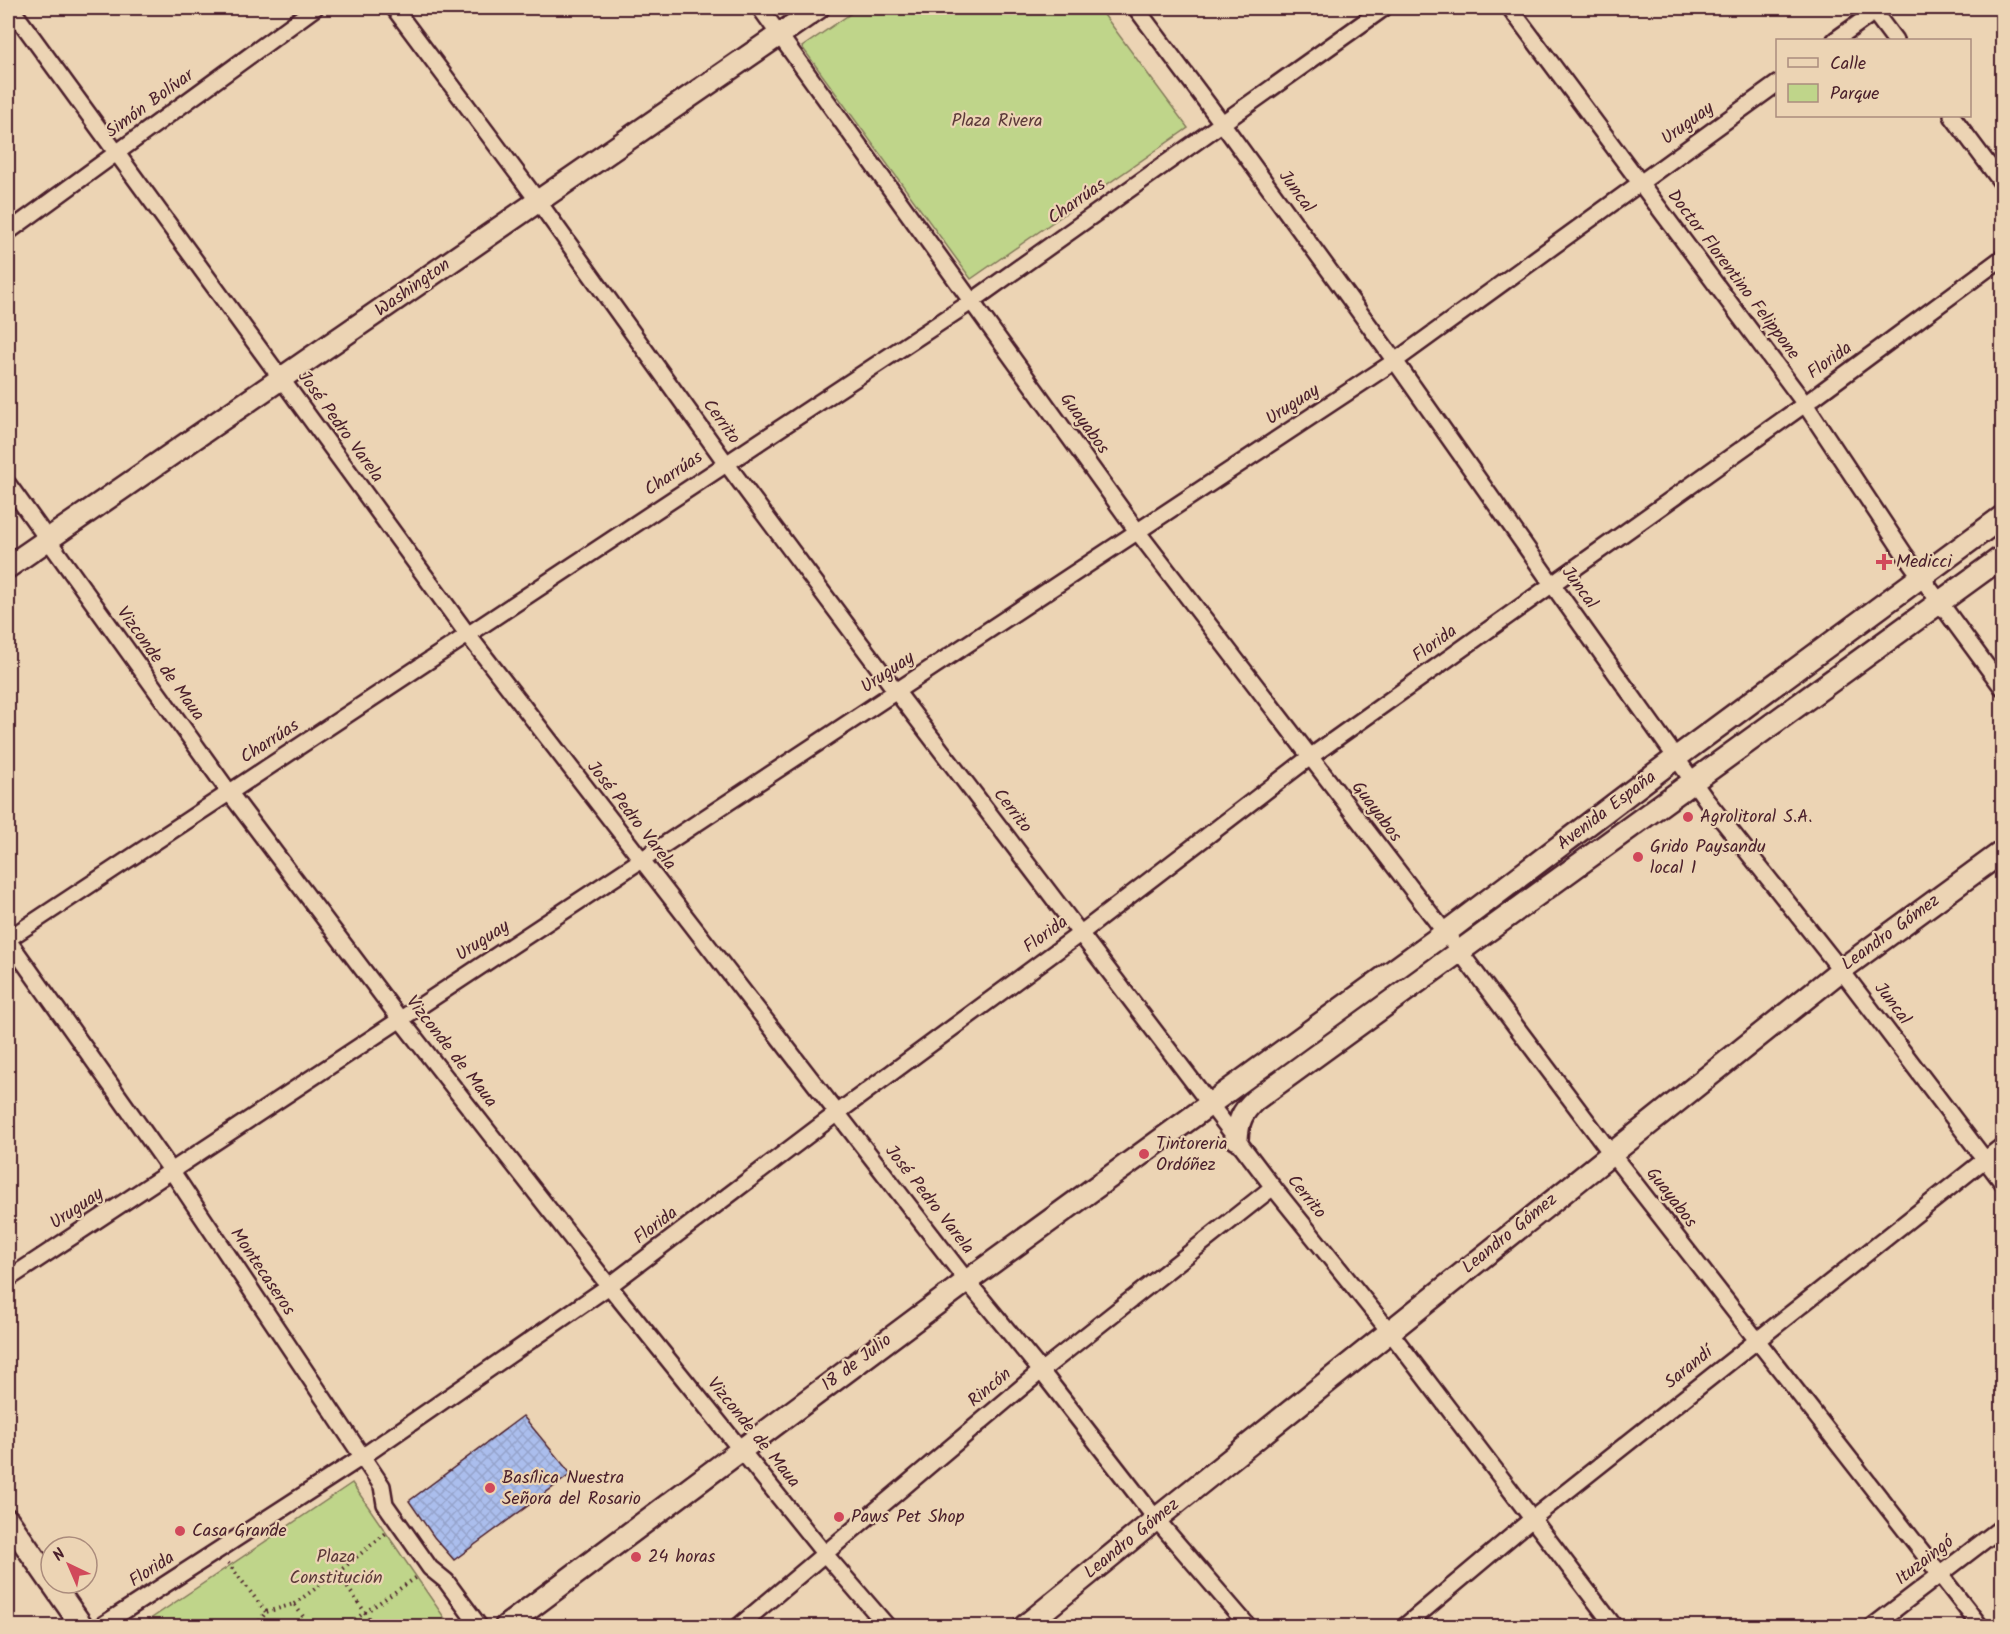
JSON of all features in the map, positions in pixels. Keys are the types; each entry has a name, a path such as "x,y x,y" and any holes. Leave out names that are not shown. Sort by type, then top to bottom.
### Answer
{"street":[{"name":"José Pedro Varela","path":"11,8 468,635 967,1281 1041,1371 1156,1519 1248,1626"},
{"name":"Simón Bolívar","path":"8,232 315,8"},
{"name":"Cerrito","path":"394,8 538,201 726,463 896,691 1273,1187 1390,1332 1614,1626"},
{"name":"Guayabos","path":"760,8 1137,531 1611,1153 1980,1626"},
{"name":"Washington","path":"8,567 818,8"},
{"name":"Juncal","path":"1136,8 1395,361 1693,781 1986,1158 2002,1182"},
{"name":"Charrúas","path":"8,940 971,302 1384,8"},
{"name":"Doctor Florentino Felippone","path":"1509,8 1805,404 1921,577 2002,687"},
{"path":"1836,39 1875,9 1894,39"},
{"name":"Uruguay","path":"8,1279 1395,361 1776,84"},
{"path":"1953,117 2002,183"},
{"name":"Florida","path":"100,1626 363,1457 609,1286 837,1113 1081,933 1310,757 1805,404 2002,258"},
{"name":"Vizconde de Maua","path":"8,484 229,792 400,1019 609,1286 824,1552 887,1626"},
{"name":"Avenida España","path":"1210,1103 1445,933 1677,757 2002,517"},
{"name":"Avenida España","path":"1237,1139 1238,1124 1243,1112 1255,1100 2002,557"},
{"name":"Leandro Gómez","path":"1026,1626 1156,1519 1841,970 2002,852"},
{"name":"Montecaseros","path":"8,940 171,1170 363,1457 382,1486 385,1504 398,1523 430,1568 446,1581 479,1626"},
{"name":"18 de Julio","path":"506,1626 967,1281 1210,1103"},
{"name":"Sarandí","path":"1405,1626 1532,1519 2002,1146"},
{"name":"Rincón","path":"739,1626 1041,1371 1273,1187"},
{"path":"8,1520 39,1565"},
{"name":"Ituzaingó","path":"1873,1626 2002,1527"},
{"path":"60,1595 82,1626"}],"path":[{"path":"256,1626 266,1612 294,1604 338,1573 398,1523"},
{"path":"219,1551 266,1612"},
{"path":"345,1626 430,1568"},
{"path":"338,1573 375,1626"},
{"path":"294,1604 310,1626"}],"green space":[{"name":"Plaza Rivera","path":"859,8 1099,8 1188,128 971,279 802,47"},
{"name":"Plaza Constitución","path":"352,1483 450,1626 140,1626"}],"building":[{"name":"Basílica Nuestra Señora del Rosario","path":"523,1416 571,1474 454,1560 434,1537 409,1501"}],"place":[{"name":"Medicci","path":"1884,562"},
{"name":"Agrolitoral S.A.","path":"1688,817"},
{"name":"Grido Paysandu local 1","path":"1638,857"},
{"name":"Tintoreria Ordóñez","path":"1144,1154"},
{"name":"Basílica Nuestra Señora del Rosario","path":"490,1488"},
{"name":"Paws Pet Shop","path":"839,1517"},
{"name":"Casa Grande","path":"180,1531"},
{"name":"24 horas","path":"636,1557"}]}
